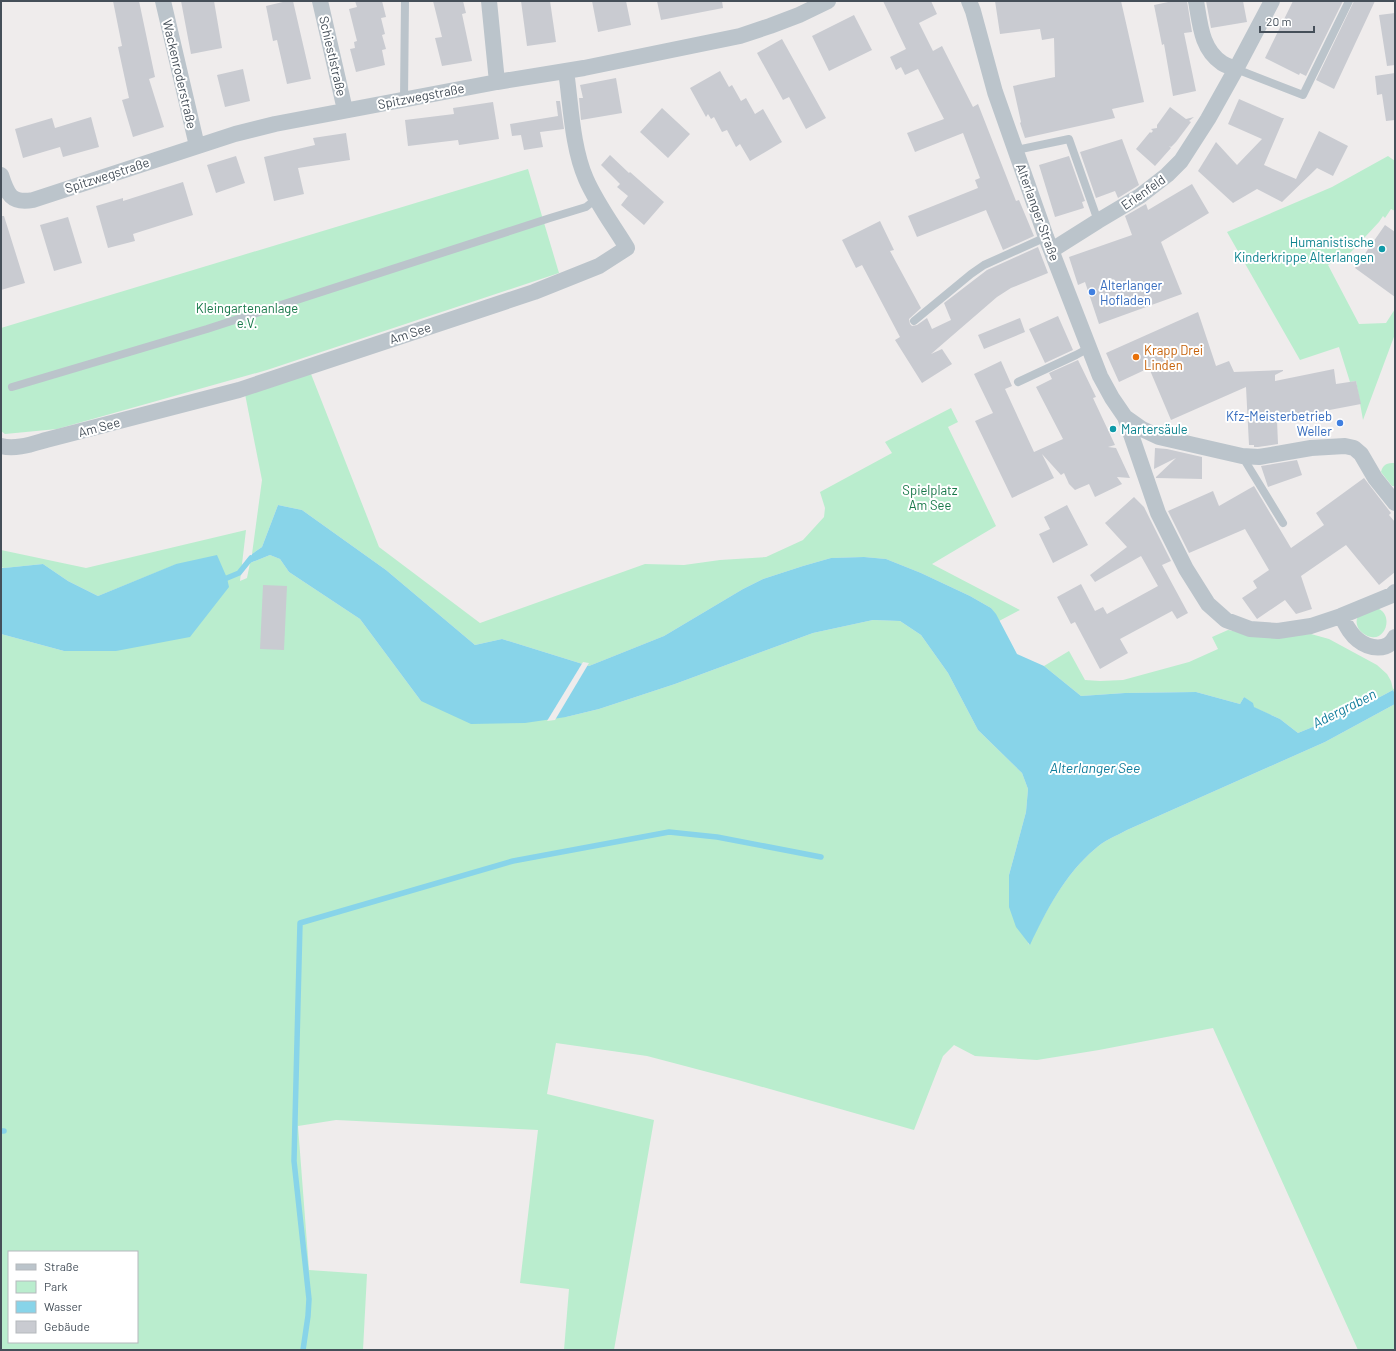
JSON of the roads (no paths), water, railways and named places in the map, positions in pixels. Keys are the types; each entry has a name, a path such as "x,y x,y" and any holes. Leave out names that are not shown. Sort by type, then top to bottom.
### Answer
{"street":[{"name":"Wackenroderstraße","path":"163,1 197,146"},
{"name":"Schiestlstraße","path":"320,1 345,110"},
{"path":"489,1 497,82"},
{"name":"Spitzwegstraße","path":"1,175 9,195 15,200 33,200 197,146 268,125 497,82 566,71 740,36 800,15 828,1"},
{"path":"1196,1 1204,39 1211,54 1222,63 1236,69"},
{"name":"Erlenfeld","path":"1049,244 1098,221 1140,196 1154,187 1172,170 1193,143 1236,69 1272,1"},
{"name":"Alterlanger Straße","path":"972,4 995,92 1049,244 1100,376 1112,398 1125,417 1158,513 1186,568 1208,604 1226,620 1250,629 1278,631 1311,626 1394,596"},
{"name":"Am See","path":"1,446 7,448 24,446 239,390 534,292 599,266 627,248 596,199 580,162 576,144 566,71"},
{"name":"Alterlanger Straße","path":"1125,417 1142,429 1159,437 1242,456 1259,457 1311,448 1345,446 1354,448 1361,454 1375,478 1395,503"},
{"path":"1341,616 1357,640 1366,645 1379,649 1386,647 1395,637"}],"lane":[{"path":"404,99 405,1"},
{"path":"1236,69 1303,95 1349,1"},
{"path":"1016,150 1068,139 1098,221"},
{"path":"12,387 207,329 586,207 596,199"},
{"path":"914,321 984,265 1049,244"},
{"path":"1018,382 1089,348"},
{"path":"1242,456 1283,523"}],"water":[{"name":"Alterlanger See","path":"278,505 302,510 386,570 475,645 502,639 589,666 664,636 743,589 763,579 831,558 864,557 886,559 921,573 970,596 991,608 996,614 1017,654 1044,666 1081,696 1125,693 1196,692 1240,704 1244,697 1253,703 1254,707 1280,719 1298,733 1346,713 1393,690 1395,694 1395,704 1325,742 1127,830 1098,846 1084,859 1065,881 1030,945 1016,927 1009,907 1009,875 1026,812 1028,789 1022,773 978,730 948,673 921,635 900,621 873,620 813,633 675,684 599,709 566,717 525,723 471,724 421,701 360,619 289,572 280,559 270,555 250,563 252,554 262,547"},
{"path":"217,555 227,578 229,587 190,637 116,651 64,651 1,634 1,568 43,564 68,581 98,596 176,564"}],"waterway":[{"path":"227,578 239,573 251,558"},
{"path":"303,1350 309,1299 294,1161 300,923 513,861 669,832 717,837 821,857"}],"place":[{"name":"Humanistische Kinderkrippe Alterlangen","path":"1382,249"},
{"name":"Alterlanger Hofladen","path":"1092,292"},
{"name":"Krapp Drei Linden","path":"1136,357"},
{"name":"Kfz-Meisterbetrieb Weller","path":"1340,423"},
{"name":"Martersäule","path":"1113,429"}],"park label":[{"name":"Kleingartenanlage e.V.","path":"247,316"},
{"name":"Spielplatz Am See","path":"930,498"}],"water label":[{"name":"Adergraben","path":"1344,708"}]}
